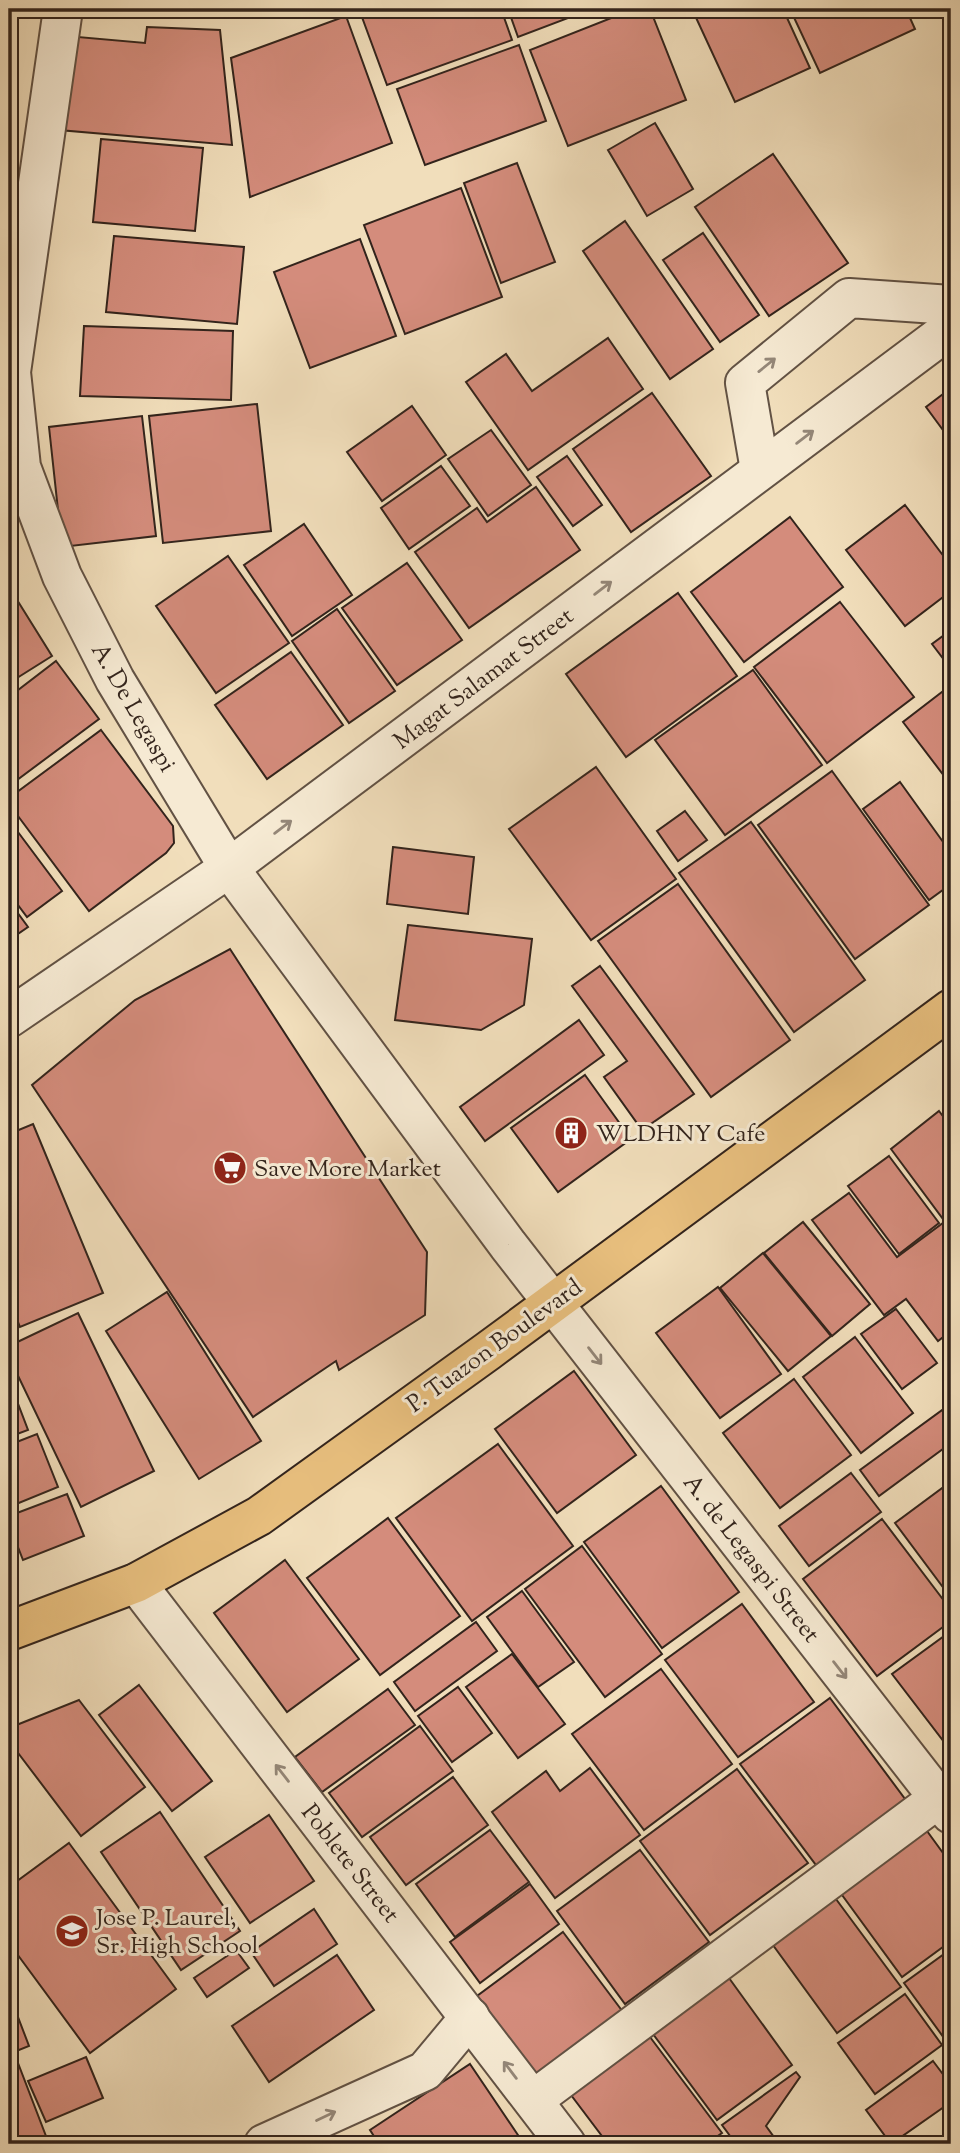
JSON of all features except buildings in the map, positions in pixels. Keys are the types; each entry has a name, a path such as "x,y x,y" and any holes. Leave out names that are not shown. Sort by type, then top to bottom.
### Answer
{"main road":[{"name":"P. Tuazon Boulevard","path":"9,1632 136,1583 259,1516 951,1009"}],"street":[{"name":"A. De Legaspi","path":"63,9 11,372 15,467 62,576 115,680 229,868 553,1302"},
{"path":"761,470 744,383 849,298 951,305"},
{"name":"Magat Salamat Street","path":"9,1018 229,868 951,328"},
{"name":"A. de Legaspi Street","path":"553,1302 945,1806"},
{"name":"Poblete Street","path":"136,1583 566,2144"},
{"path":"533,2100 945,1806"},
{"path":"264,2144 425,2071 470,2017"}],"place":[{"name":"WLDHNY Cafe","path":"571,1133"},
{"name":"Save More Market","path":"230,1168"},
{"name":"Jose P. Laurel, Sr. High School","path":"72,1931"}]}
